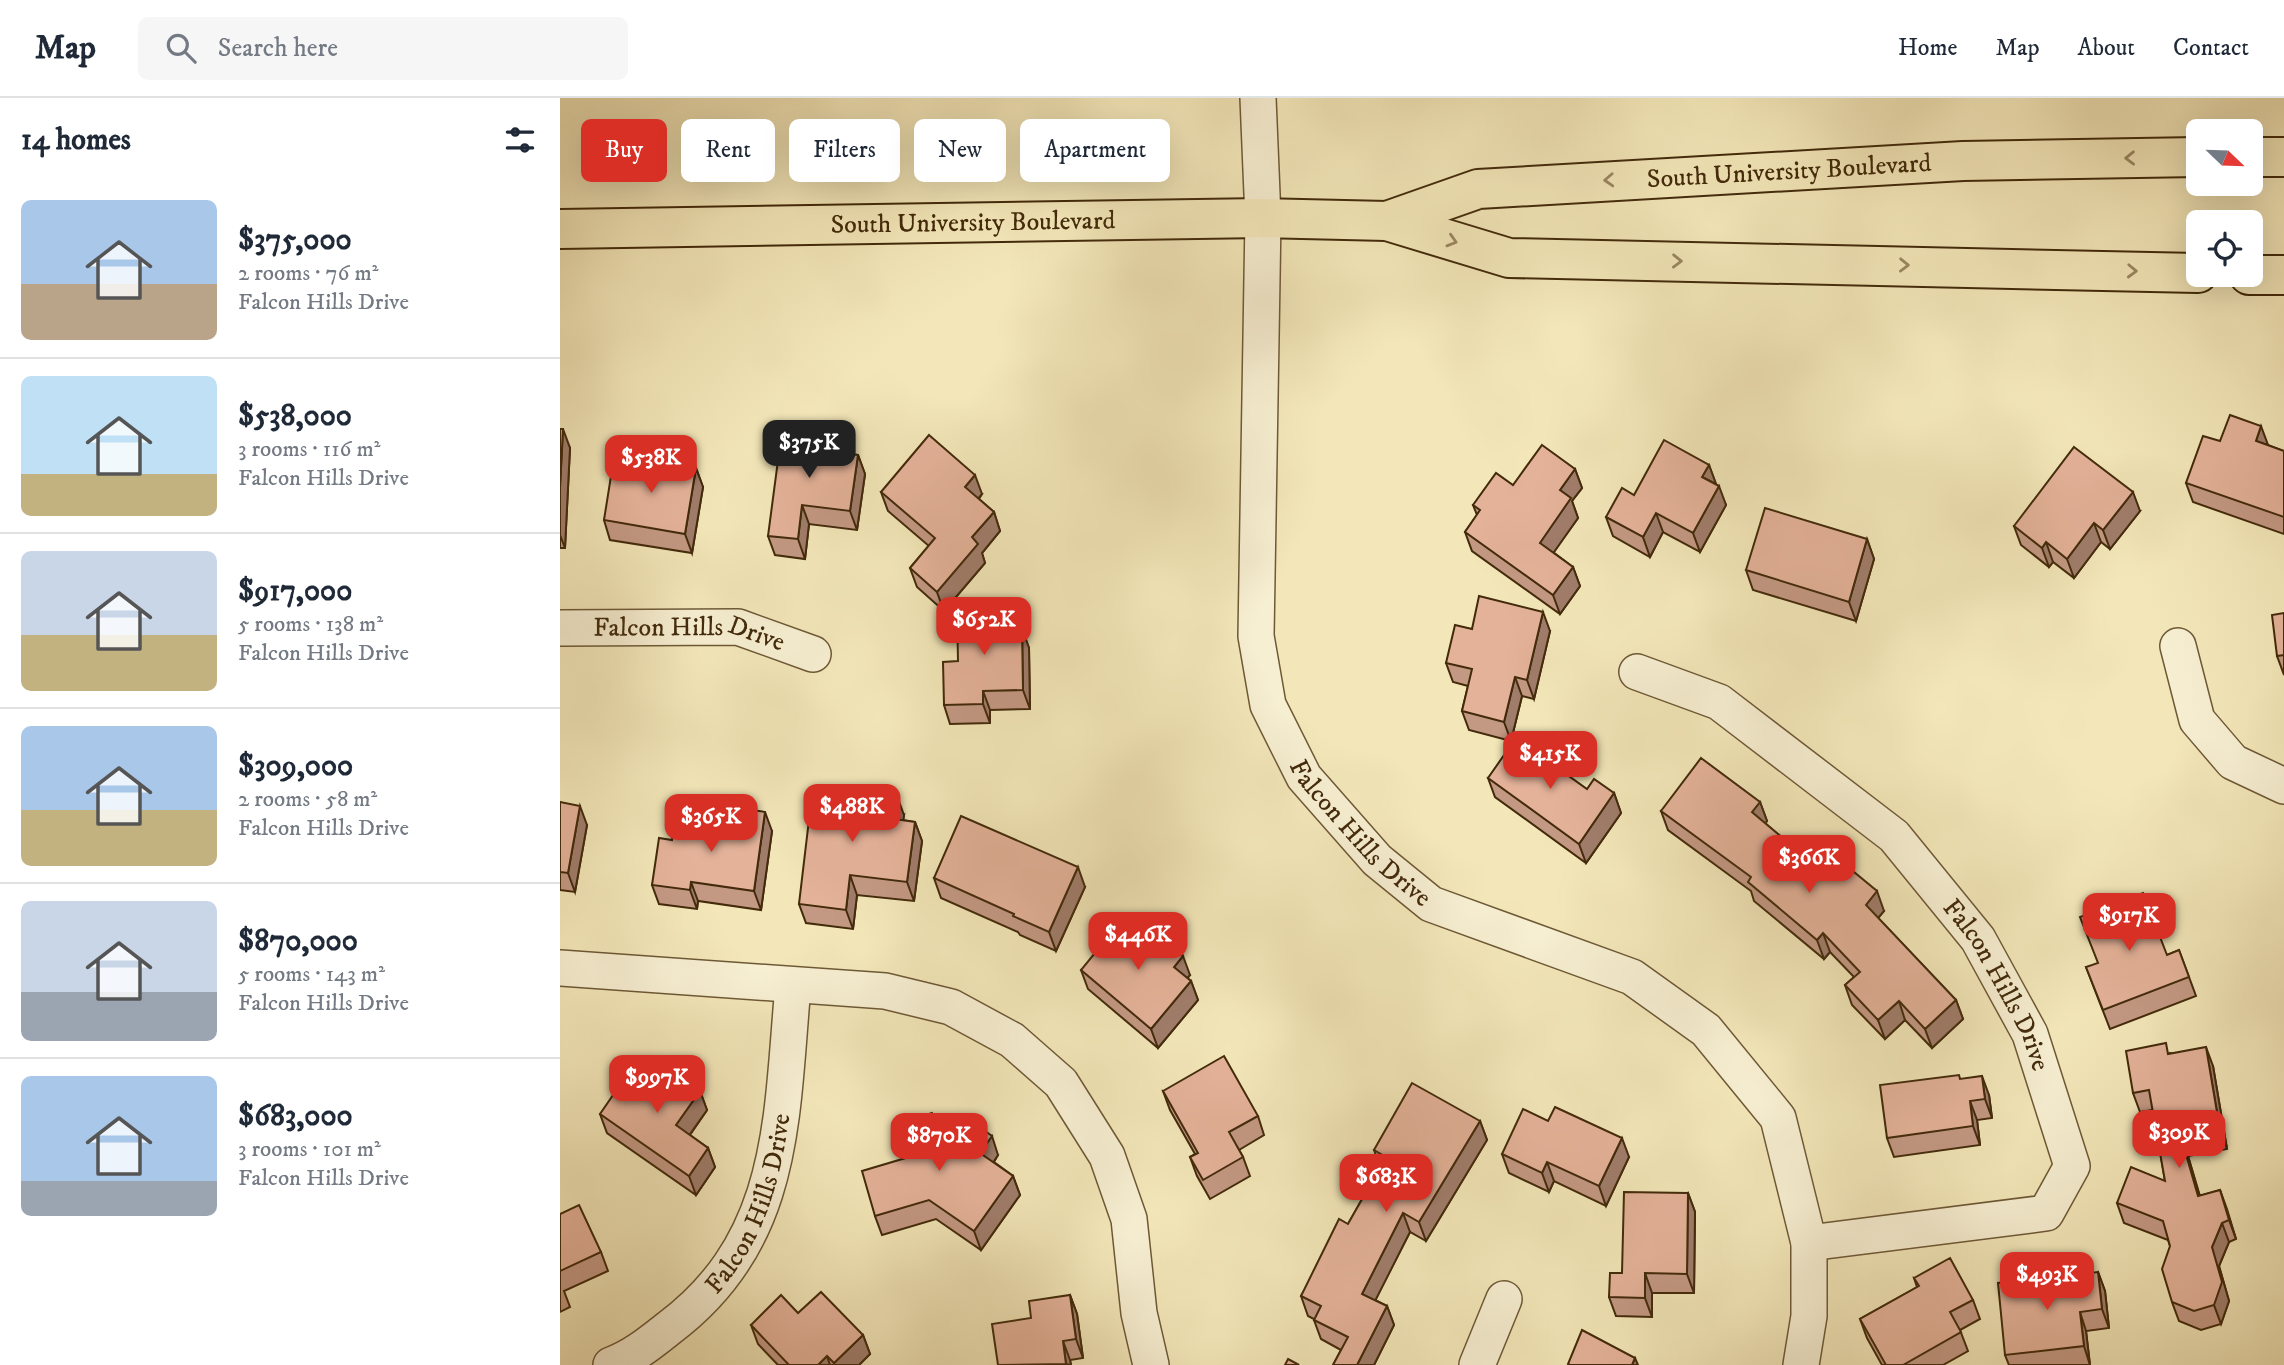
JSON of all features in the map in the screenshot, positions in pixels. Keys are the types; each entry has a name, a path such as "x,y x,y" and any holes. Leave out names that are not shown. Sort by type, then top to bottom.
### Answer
{"main road":[{"name":"South University Boulevard","path":"1387,222 1478,189 1963,161 2186,157"},
{"path":"2263,157 2284,157"},
{"name":"South University Boulevard","path":"560,229 1263,218 1387,222 1508,258 2186,273"},
{"path":"2263,275 2284,275"}],"street":[{"name":"Falcon Hills Drive","path":"1258,98 1263,218 1256,636 1268,705 1304,777 1377,860 1431,904 1632,977 1706,1030 1778,1118 1809,1243 1808,1315 1801,1365"},
{"name":"Falcon Hills Drive","path":"560,628 738,627 813,654"},
{"path":"2178,646 2197,720 2233,762 2284,786"},
{"name":"Falcon Hills Drive","path":"1637,672 1719,702 1894,836 1978,939 2031,1034 2072,1166 2046,1213 1809,1243"},
{"path":"560,968 885,991 951,1007 1012,1040 1061,1083 1107,1156 1129,1219 1139,1312 1151,1365"},
{"name":"Falcon Hills Drive","path":"611,1365 628,1359 685,1316 722,1281 754,1227 778,1155 793,986"},
{"path":"1477,1365 1504,1299"}],"building":[{"path":"2230,415 2261,426 2256,441 2284,451 2284,517 2186,483 2203,436 2220,441"},
{"path":"560,429 563,429 560,487"},
{"path":"782,430 838,437 836,452 858,455 850,511 802,505 798,539 768,536"},
{"path":"929,435 975,475 965,487 994,512 972,537 978,544 937,592 910,568 935,538 881,492"},
{"path":"1664,440 1709,465 1702,477 1719,486 1693,533 1656,513 1643,537 1606,517 1622,488 1634,495"},
{"path":"1542,445 1575,469 1560,490 1571,498 1540,543 1573,567 1553,595 1465,532 1480,510 1473,505 1496,473 1513,485"},
{"path":"2074,447 2133,492 2103,530 2094,523 2067,559 2046,542 2042,548 2014,526"},
{"path":"623,455 696,468 685,534 604,520 611,476 619,477"},
{"path":"1765,508 1867,539 1849,602 1746,570"},
{"path":"1479,596 1543,612 1527,680 1515,677 1504,722 1462,711 1472,669 1446,663 1455,625 1472,629"},
{"path":"1014,609 1015,629 1022,628 1023,690 983,691 983,704 944,705 943,662 958,661 957,610"},
{"path":"2284,613 2284,655 2277,656 2272,615"},
{"path":"1516,738 1587,789 1594,779 1614,793 1579,844 1488,778"},
{"path":"1701,758 1760,802 1752,812 1830,878 1843,863 1877,891 1866,905 1956,1000 1925,1029 1899,1001 1878,1020 1845,985 1860,972 1823,933 1817,940 1748,882 1751,877 1661,811"},
{"path":"813,786 897,796 894,819 915,822 907,882 850,875 846,910 799,904"},
{"path":"560,802 580,806 568,873 560,872"},
{"path":"739,808 765,812 754,891 691,882 690,890 652,885 659,838 672,840 675,821 736,829"},
{"path":"961,816 1078,867 1049,932 934,878"},
{"path":"2143,893 2167,955 2179,950 2189,977 2103,1010 2086,967 2098,963 2080,917"},
{"path":"1121,921 1139,936 1148,926 1183,956 1174,967 1191,981 1151,1029 1081,970"},
{"path":"2166,1043 2168,1054 2206,1047 2220,1130 2181,1137 2198,1196 2220,1190 2229,1220 2222,1223 2212,1247 2222,1282 2214,1305 2194,1311 2172,1302 2162,1269 2170,1246 2163,1221 2117,1203 2131,1167 2165,1181 2149,1090 2133,1093 2126,1051"},
{"path":"1224,1056 1258,1116 1229,1132 1243,1157 1203,1180 1190,1157 1198,1153 1163,1091"},
{"path":"649,1061 661,1070 664,1066 700,1091 676,1125 708,1148 689,1176 600,1114 629,1072 638,1078"},
{"path":"1959,1075 1960,1079 1982,1076 1985,1099 1970,1101 1973,1126 1887,1138 1880,1085"},
{"path":"1412,1083 1480,1121 1419,1222 1403,1213 1362,1294 1387,1306 1357,1365 1333,1365 1348,1337 1314,1320 1321,1306 1301,1296 1339,1219 1348,1224 1386,1157 1374,1150"},
{"path":"1555,1107 1622,1138 1599,1186 1547,1162 1542,1173 1502,1154 1523,1109 1548,1121"},
{"path":"932,1113 938,1134 953,1129 963,1136 972,1122 992,1136 980,1153 1013,1176 974,1231 929,1200 875,1216 862,1171 909,1157 899,1123"},
{"path":"1624,1192 1688,1193 1687,1274 1645,1273 1645,1298 1609,1297 1610,1273 1622,1273"},
{"path":"579,1205 601,1252 560,1271 560,1214"},
{"path":"1950,1258 1973,1300 1950,1312 1961,1332 1903,1365 1886,1365 1860,1319 1919,1286 1914,1278"},
{"path":"2098,1272 2102,1309 2080,1312 2084,1346 2005,1355 1998,1283"},
{"path":"821,1292 863,1335 834,1363 827,1356 818,1365 789,1365 751,1325 781,1295 798,1313"},
{"path":"1070,1295 1076,1339 1063,1341 1066,1364 998,1365 992,1324 1031,1318 1029,1301"},
{"path":"1582,1330 1635,1358 1632,1365 1568,1364"},
{"path":"1288,1359 1299,1365 1285,1365"}]}
